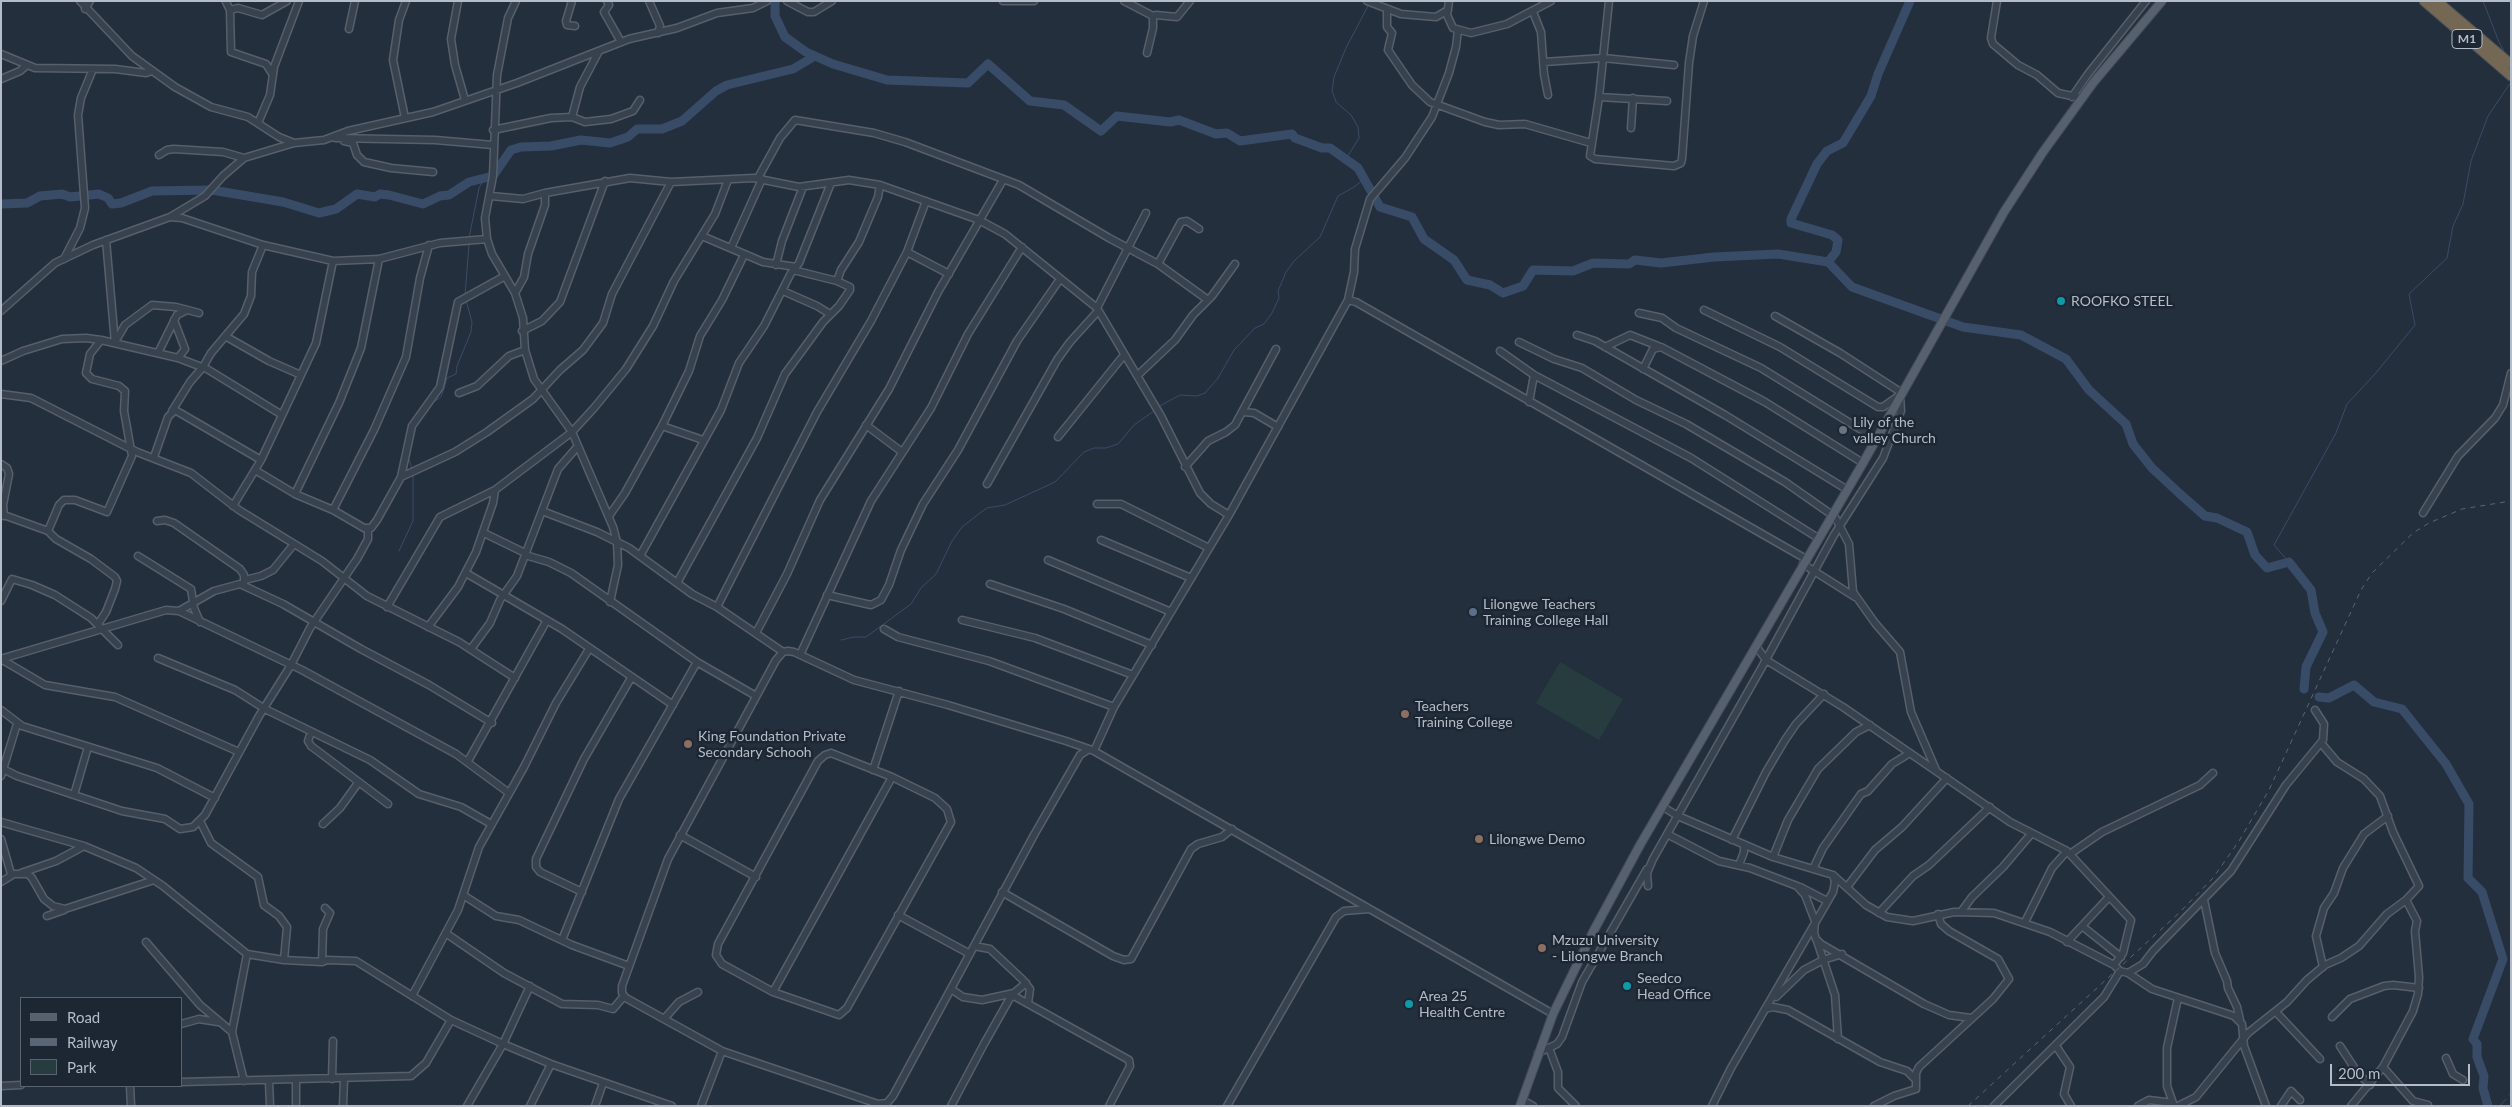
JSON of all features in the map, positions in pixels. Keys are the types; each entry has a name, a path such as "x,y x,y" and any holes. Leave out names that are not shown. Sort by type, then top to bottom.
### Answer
{"highway":[{"name":"M1","path":"2424,1 2511,76"},
{"name":"M1","path":"2437,1 2511,64"}],"main road":[{"path":"1521,1103 1553,1014 1584,947 1832,513 1863,463 2004,212 2081,98 2162,1"}],"street":[{"path":"80,1 85,9 132,56 152,71 204,104 243,115 279,137 294,143"},
{"path":"85,9 90,1"},
{"path":"349,29 355,1"},
{"path":"405,118 393,60 399,20 406,1"},
{"path":"458,1 451,39 455,64 465,100"},
{"path":"516,1 508,20 496,91 490,196 486,218 487,239 492,254 515,293 523,318 522,330 530,369 542,391 572,432 609,516 617,542 617,574 610,602"},
{"path":"572,1 566,21 567,25 575,26"},
{"path":"607,1 609,5 604,12 621,42"},
{"path":"649,1 660,26 658,33"},
{"path":"331,138 348,131 433,112 496,91 621,42 658,33 716,13 753,8 767,1"},
{"path":"787,1 808,12 832,1"},
{"path":"1003,1 1034,1"},
{"path":"1124,1 1152,16 1177,17 1190,1"},
{"path":"1367,1 1387,10 1436,17 1451,24 1458,30 1471,33 1498,27 1533,12 1551,1"},
{"path":"1449,1 1447,15 1451,24"},
{"path":"1609,1 1604,58 1590,156 1595,159 1674,166 1681,163 1688,63 1693,36 1704,1"},
{"path":"1997,1 1991,38 1993,44 2054,90 2072,97 2081,98"},
{"path":"2072,97 2146,1"},
{"path":"226,2 230,10 231,52 266,64 273,75"},
{"path":"230,10 238,8 262,15 285,2 298,4 273,75 270,94 258,123"},
{"path":"1387,10 1388,27 1392,33 1388,41 1388,50 1420,94 1438,104 1485,122 1500,125 1525,124 1591,143"},
{"path":"1436,17 1448,10"},
{"path":"1533,12 1541,32 1548,95"},
{"path":"1147,53 1153,28 1152,16"},
{"path":"783,652 776,660 680,836 657,885 621,990 624,996 722,1051 881,1105 887,1103 893,1096 1002,892 1080,755 1091,750 1228,515 1348,300 1354,272 1355,249 1370,200 1423,134 1438,104 1449,74 1458,30"},
{"path":"572,117 580,87 599,51"},
{"path":"1,54 27,65 44,69 93,69 141,73 152,71"},
{"path":"1544,62 1604,58 1674,65"},
{"path":"1,79 20,71 27,65"},
{"path":"64,259 80,228 84,208 78,115 81,98 93,69"},
{"path":"1599,97 1667,101"},
{"path":"1630,128 1633,98"},
{"path":"494,130 551,118 572,117 585,122 611,119 633,111 640,100"},
{"path":"731,248 760,179 780,138 795,120 891,138 1019,185 1128,249 1158,264 1208,300"},
{"path":"331,138 351,142 357,155 364,162 391,168 433,172"},
{"path":"1,311 48,269 64,259 106,240 170,217 208,194 223,176 244,158 294,143 331,138 435,140 493,145"},
{"path":"159,155 167,150 174,149 223,152 244,158"},
{"path":"490,196 516,200 606,181 630,178 671,182 760,179 792,187 849,180 880,185 979,220 1022,246 1098,309 1124,355 1138,375 1170,433 1185,467 1205,499 1228,515"},
{"path":"387,607 431,536 438,519 495,490 572,432 594,408 631,361 653,326 674,281 715,214 728,180"},
{"path":"756,634 787,574 820,500 894,379 935,297 1003,180"},
{"path":"522,330 542,321 560,302 606,181"},
{"path":"401,477 474,441 524,406 580,353 601,328 612,294 671,182"},
{"path":"640,556 721,410 739,363 764,326 802,258 830,183"},
{"path":"837,281 841,270 859,242 878,197 880,185"},
{"path":"776,265 782,241 803,187"},
{"path":"515,293 524,277 528,254 545,205 545,193"},
{"path":"717,607 817,412 871,321 906,252 926,201"},
{"path":"987,484 1057,360 1098,309 1146,213"},
{"path":"170,217 182,218 263,245 333,261 379,259 429,245 487,239"},
{"path":"1158,264 1181,222 1187,221 1199,229"},
{"path":"677,584 757,438 786,374 813,335 851,288 837,281 795,268 776,265 744,255 702,236"},
{"path":"106,240 115,343"},
{"path":"154,457 166,422 190,382 203,367 211,353 244,314 250,303 252,272 263,245"},
{"path":"333,510 374,430 406,358 414,306 429,245"},
{"path":"800,654 864,515 931,408 964,342 1022,246"},
{"path":"906,252 949,274"},
{"path":"609,516 629,487 662,426 689,371 700,336 722,300 744,255"},
{"path":"295,494 339,402 361,348 379,259"},
{"path":"234,506 261,460 319,332 333,261"},
{"path":"1138,375 1175,340 1235,264"},
{"path":"18,724 2,771 122,811 165,819 182,830 193,827 200,821 292,665 314,622 368,539 368,529 378,520 401,477 412,426 440,387 458,302 505,276"},
{"path":"827,595 870,605 878,603 884,596 901,550 920,510 958,450 1017,341 1060,279"},
{"path":"783,291 830,314"},
{"path":"1348,300 1356,302 1805,562 1814,571 1857,598"},
{"path":"115,343 122,328 152,305 199,313"},
{"path":"158,353 174,320 180,312 188,310"},
{"path":"1704,310 1778,346 1878,407 1883,407 1901,394"},
{"path":"1639,312 1662,318 1676,328 1761,368 1876,439"},
{"path":"1776,316 1833,348 1901,394"},
{"path":"113,318 118,321 130,322"},
{"path":"174,320 184,349 178,358"},
{"path":"1605,347 1630,335 1658,346 1765,402 1863,463"},
{"path":"225,336 269,361 301,375"},
{"path":"1577,336 1595,340 1751,429 1846,489"},
{"path":"1,361 23,351 62,339 86,338 101,340 178,358 203,367 282,415"},
{"path":"48,531 59,505 64,500 75,500 107,512 130,460 132,449 125,414 126,394 124,389 92,379 86,373 90,354 101,340"},
{"path":"1519,342 1554,359 1582,368 1636,400 1686,424 1832,513 1849,544 1852,586 1857,598 1900,652 1911,712 1936,770"},
{"path":"1643,369 1653,350 1658,346"},
{"path":"1185,467 1208,441 1231,430 1244,412 1276,349"},
{"path":"459,393 477,386 509,356 525,350"},
{"path":"1500,351 1534,375 1691,458 1818,538"},
{"path":"1058,438 1124,355"},
{"path":"2423,513 2458,456 2486,430 2495,418 2503,405 2511,373"},
{"path":"1529,402 1534,375"},
{"path":"1,394 31,398 132,449 192,473 234,506 294,544 367,596 471,649 515,678"},
{"path":"1538,1053 1549,1048 1562,1037 1582,982 1626,902 1678,816 1840,526 1883,458 1901,411 1901,394"},
{"path":"172,411 178,410 261,460"},
{"path":"1244,412 1254,413 1278,427"},
{"path":"866,425 902,452"},
{"path":"662,426 703,440"},
{"path":"471,649 494,616 517,576 558,469 578,446"},
{"path":"1,464 7,468 9,474 3,515 48,531 56,539 97,563 117,579 116,589 99,626"},
{"path":"255,470 295,494 333,510 368,529"},
{"path":"428,628 451,598 466,572 484,532 494,503 495,490"},
{"path":"1097,504 1121,504 1209,548"},
{"path":"542,511 617,542 640,556 692,594 717,607 783,652 800,654 841,676 899,691 1091,750 1553,1014"},
{"path":"158,521 174,523 202,541 240,569 244,583 430,685 492,723"},
{"path":"484,532 525,554 571,573 697,662 756,696"},
{"path":"1101,540 1192,578"},
{"path":"179,611 222,588 244,583 272,570 294,544"},
{"path":"138,556 191,589 200,622"},
{"path":"1048,560 1171,612"},
{"path":"466,572 547,620 673,705"},
{"path":"1,601 9,582 14,579 55,595 99,626 118,645"},
{"path":"990,584 1064,609 1152,645"},
{"path":"1,659 99,626 166,610 179,611 292,665 468,761 509,792"},
{"path":"468,761 492,723 547,620"},
{"path":"962,620 1035,638 1133,675"},
{"path":"884,629 898,637 989,661 1114,708"},
{"path":"1756,646 1766,660 1824,694 2031,834 2068,853 2131,920 2121,957 2114,965"},
{"path":"412,996 447,934 458,910 476,854 491,824 532,752 556,703 589,648"},
{"path":"158,658 221,683 265,709 370,760 419,794 461,807 491,824"},
{"path":"1,659 45,685 115,697 239,752"},
{"path":"562,940 619,799 697,662"},
{"path":"582,892 540,872 535,862 584,758 631,678"},
{"path":"873,770 899,691"},
{"path":"1732,840 1776,756 1796,724 1824,694"},
{"path":"1,710 18,724 157,768 215,798"},
{"path":"2128,973 2143,964 2153,951 2231,871 2286,785 2322,743 2324,727 2315,710"},
{"path":"1773,857 1788,820 1818,769 1856,732 1870,725"},
{"path":"311,732 308,741 311,746 388,804"},
{"path":"2138,1106 2149,1100 2175,1105 2196,1097 2244,1039 2276,1012 2323,967 2359,946 2387,914 2406,900 2419,886 2375,789 2358,774 2337,762 2322,743"},
{"path":"74,795 88,747"},
{"path":"831,753 892,776 944,804 950,815 951,822 862,983 842,1014 835,1014 774,992 722,964 716,955 718,944 822,757 831,753"},
{"path":"1814,870 1823,848 1861,794 1868,790 1892,764 1910,753"},
{"path":"2025,922 2052,868 2068,853 2102,832 2200,785 2213,773"},
{"path":"774,992 892,776"},
{"path":"1847,887 1868,857 1902,827 1947,778"},
{"path":"323,824 340,808 358,783"},
{"path":"1663,807 1678,816 1773,857 1833,874 1866,905 1898,921 1913,921 1938,914 1986,912 2025,922 2114,965 2120,971 2128,973 2152,989 2223,1012 2240,1020"},
{"path":"1879,913 1908,880 1929,865 1990,807"},
{"path":"2323,967 2316,936 2324,908 2334,893 2343,868 2364,834 2388,816"},
{"path":"200,821 211,843 258,877 264,905 279,916 287,927 284,960"},
{"path":"1,828 5,824 84,846 123,862 154,880 247,954 284,960 322,962 327,960 356,960 451,1020 551,1064 656,1103 672,1106"},
{"path":"1002,892 1114,956 1124,960 1131,959 1191,848 1222,837 1232,829"},
{"path":"1667,834 1719,861 1739,865 1797,886 1828,901"},
{"path":"1961,912 1972,897 2003,867 2031,834"},
{"path":"680,836 756,877"},
{"path":"1,840 11,874"},
{"path":"1739,865 1744,852 1744,845"},
{"path":"1,882 11,874 21,873 56,861 84,846"},
{"path":"1648,886 1647,873 1653,859"},
{"path":"21,873 32,878 39,893 49,903 65,909"},
{"path":"1712,1106 1765,1009 1828,901 1834,887 1833,874"},
{"path":"47,916 154,880"},
{"path":"1797,886 1804,894 1815,921 1814,933 1835,995 1838,1038"},
{"path":"463,895 496,916 519,920 562,940 629,966"},
{"path":"2067,942 2109,897"},
{"path":"2204,900 2215,953 2237,1007 2247,1055 2266,1106"},
{"path":"2351,1106 2383,1067 2413,1011 2419,988 2415,931 2417,921 2406,900"},
{"path":"458,910 471,905 479,906"},
{"path":"322,962 323,929 330,913 325,908"},
{"path":"1227,1106 1338,914 1344,911 1369,909"},
{"path":"1874,1106 1899,1094 1914,1091 1917,1086 1916,1080 1919,1067 1993,999 2010,979 1998,959 1949,931 1941,924 1938,914"},
{"path":"898,915 970,954"},
{"path":"2082,926 2121,957"},
{"path":"447,934 498,970 566,1005 598,1006 613,1009 624,996"},
{"path":"1816,939 1924,1004 1949,1015 1971,1018"},
{"path":"146,942 200,1005 232,1032"},
{"path":"974,946 990,949 1026,983 1030,989 1028,1003"},
{"path":"244,1081 232,1032 247,954"},
{"path":"1765,1009 1804,970 1823,960 1842,954"},
{"path":"1994,1106 2104,997 2120,971"},
{"path":"951,989 968,998 982,1000 1014,993 1026,983"},
{"path":"2332,1017 2350,999 2384,986 2393,984 2419,988"},
{"path":"467,1106 503,1044 530,986"},
{"path":"664,1019 679,1002 698,992"},
{"path":"951,1106 1010,998 1014,996 1129,1060 1130,1066 1109,1106"},
{"path":"2175,1105 2167,1086 2166,1048 2178,998"},
{"path":"1765,1009 1773,1007 1788,1010 1880,1062 1907,1071 1916,1080"},
{"path":"2276,1012 2320,1059"},
{"path":"182,1024 199,1019 219,1022"},
{"path":"182,1082 399,1078 414,1075 426,1063 451,1020"},
{"path":"332,1080 333,1041"},
{"path":"2056,1046 2070,1067 2064,1094 2071,1106"},
{"path":"2340,1046 2357,1072 2370,1085"},
{"path":"1549,1048 1558,1072 1558,1088 1576,1106"},
{"path":"701,1106 722,1051"},
{"path":"2446,1058 2453,1074 2463,1080"},
{"path":"530,1106 551,1064"},
{"path":"2383,1067 2413,1101 2428,1105"},
{"path":"344,1079 344,1106"},
{"path":"296,1080 296,1106"},
{"path":"269,1081 270,1106"},
{"path":"595,1106 603,1083"},
{"path":"1,1086 20,1085"},
{"path":"130,1087 131,1106"},
{"path":"2281,1106 2291,1091 2300,1100"},
{"path":"1521,1103 1533,1106"}],"green space":[{"path":"1560,662 1623,699 1599,740 1536,703"}],"waterway":[{"path":"775,1 775,16 785,37 806,52 833,64 887,80 968,83 988,64 1030,101 1064,105 1101,131 1117,116 1170,122 1179,120 1216,134 1227,133 1240,141 1292,134 1295,138 1322,148 1330,148 1358,168 1380,207 1412,217 1424,239 1454,260 1467,280 1490,285 1503,293 1523,286 1533,270 1573,271 1593,263 1629,264 1635,260 1661,263 1714,257 1778,254 1828,262 1852,287 1963,327 2021,335 2066,359 2089,390 2126,424 2133,444 2152,468 2205,516 2217,518 2247,532 2255,555 2267,568 2289,562 2311,590 2315,613 2323,632 2306,667 2304,689"},
{"path":"1828,262 1836,252 1838,240 1832,235 1791,223 1791,219 1817,164 1827,151 1843,143 1871,96 1878,74 1910,1"},
{"path":"2483,1 2505,53"},
{"path":"1346,159 1359,138 1358,127 1351,115 1336,102 1332,91 1334,77 1346,48 1369,4"},
{"path":"1,204 27,203 40,196 62,194 70,197 99,194 108,198 112,204 121,203 152,191 212,190 283,202 319,213 336,209 357,194 375,197 380,194 389,195 423,204 440,196 449,195 469,182 493,176 511,150 521,147 551,146 581,140 610,143 628,137 637,129 662,129 682,121 716,91 727,85 793,69 815,56"},
{"path":"2289,562 2274,545 2336,433 2347,404 2375,374 2415,325 2409,294 2447,258 2453,226 2463,204 2471,161 2488,116 2511,82"},
{"path":"469,238 479,188 485,177"},
{"path":"1158,407 1180,395 1197,396 1205,393 1218,378 1234,350 1255,328 1264,324 1272,313 1279,298 1278,291 1286,272 1294,261 1320,237 1338,196 1364,179"},
{"path":"465,296 469,244"},
{"path":"431,404 441,397 447,378 456,374 457,366 471,332 472,322 466,300"},
{"path":"841,640 866,637 911,604 921,588 936,574 952,541 962,527 980,513 987,508 1005,505 1055,482 1084,452 1094,448 1106,448 1118,444 1134,425 1154,411"},
{"path":"408,456 412,469"},
{"path":"399,551 413,521 413,476"},
{"path":"2319,697 2329,698 2354,685 2374,702 2402,709 2446,764 2469,804 2468,878 2482,892 2503,959 2473,1039 2477,1044 2477,1057 2484,1076 2483,1088 2488,1106"},
{"path":"2500,1106 2506,1099"}],"railway":[{"path":"1968,1106 2179,913 2213,878 2239,841 2269,790 2361,590 2372,573 2413,533 2429,523 2462,509 2511,501"}],"place":[{"name":"ROOFKO STEEL","path":"2061,301"},
{"name":"Lily of the valley Church","path":"1843,430"},
{"name":"Lilongwe Teachers Training College Hall","path":"1473,612"},
{"name":"Teachers Training College","path":"1405,714"},
{"name":"King Foundation Private Secondary Schooh","path":"688,744"},
{"name":"Lilongwe Demo","path":"1479,839"},
{"name":"Mzuzu University - Lilongwe Branch","path":"1542,948"},
{"name":"Seedco Head Office","path":"1627,986"},
{"name":"Area 25 Health Centre","path":"1409,1004"}]}
